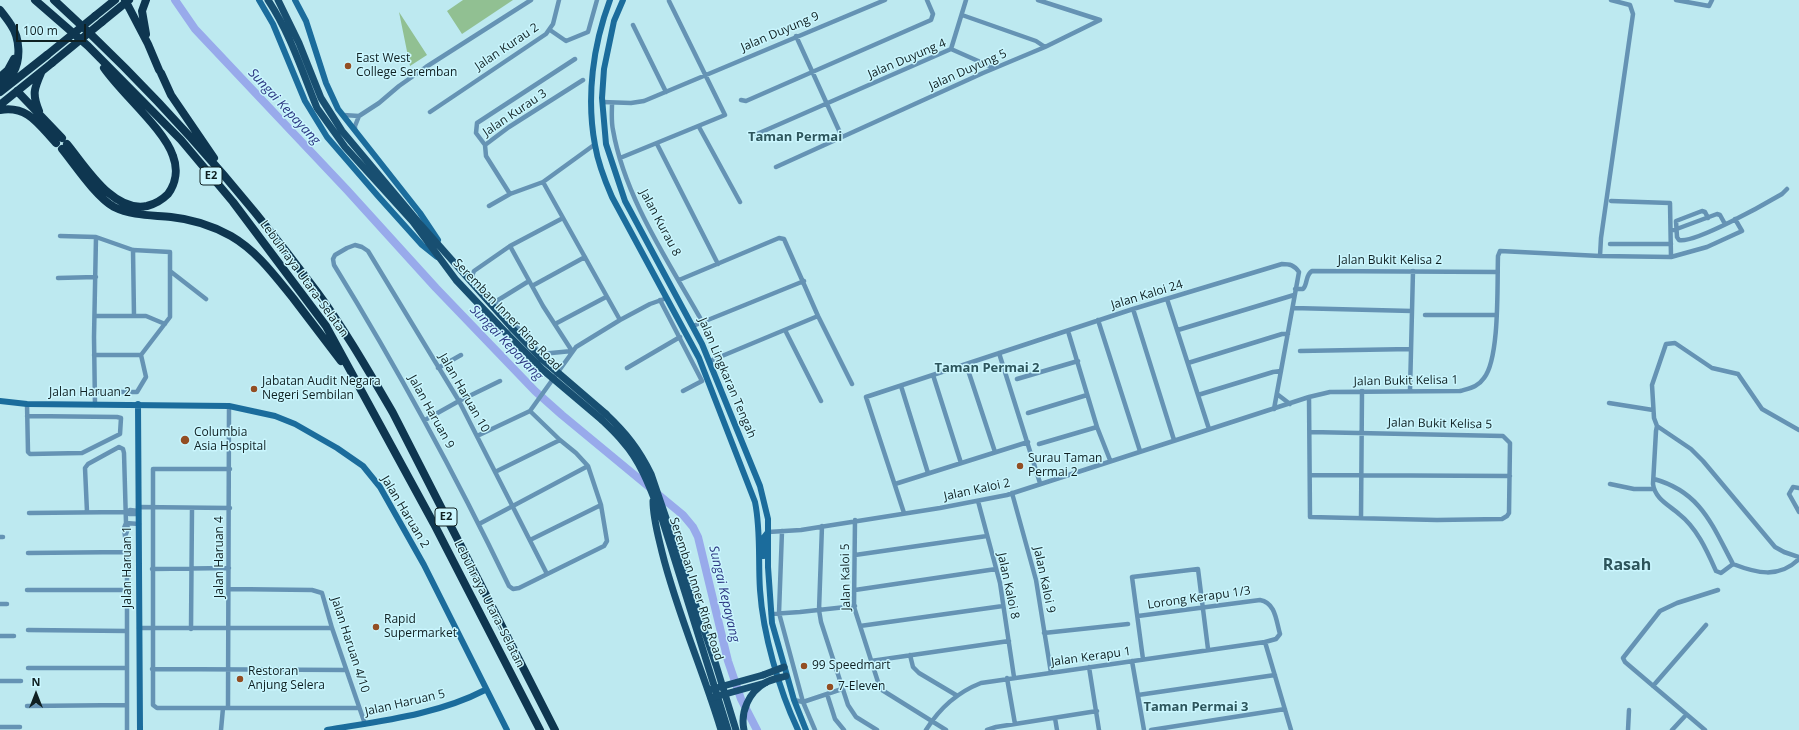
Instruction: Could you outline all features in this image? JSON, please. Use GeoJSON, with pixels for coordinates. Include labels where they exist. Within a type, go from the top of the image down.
{"type":"FeatureCollection","features":[{"type":"Feature","properties":{"kind":"highway","name":"Lebuhraya Utara–Selatan"},"geometry":{"type":"LineString","coordinates":[[35,0],[88,46],[181,140],[233,202],[326,326],[356,378],[434,524],[540,730]]}},
{"type":"Feature","properties":{"kind":"highway","name":"Lebuhraya Utara–Selatan"},"geometry":{"type":"LineString","coordinates":[[54,0],[121,63],[227,179],[318,293],[393,413],[555,730]]}},
{"type":"Feature","properties":{"kind":"highway"},"geometry":{"type":"LineString","coordinates":[[0,105],[52,63],[99,19],[116,0]]}},
{"type":"Feature","properties":{"kind":"highway"},"geometry":{"type":"LineString","coordinates":[[146,0],[142,11],[148,44]]}},
{"type":"Feature","properties":{"kind":"highway"},"geometry":{"type":"LineString","coordinates":[[0,92],[47,55],[127,1],[172,94],[227,179]]}},
{"type":"Feature","properties":{"kind":"highway"},"geometry":{"type":"LineString","coordinates":[[0,10],[12,26],[17,38],[18,51],[18,62],[12,74],[0,86]]}},
{"type":"Feature","properties":{"kind":"highway"},"geometry":{"type":"LineString","coordinates":[[0,110],[11,108],[24,111],[62,143],[115,198],[127,204],[142,207],[156,203],[168,193],[174,181],[175,162],[171,151],[163,138],[110,76],[88,46]]}},
{"type":"Feature","properties":{"kind":"highway"},"geometry":{"type":"LineString","coordinates":[[0,77],[8,70],[18,51]]}},
{"type":"Feature","properties":{"kind":"highway"},"geometry":{"type":"LineString","coordinates":[[40,115],[34,96],[37,82],[43,70]]}},
{"type":"Feature","properties":{"kind":"highway"},"geometry":{"type":"LineString","coordinates":[[17,91],[40,115],[99,195],[114,207],[137,214],[180,218],[192,221],[209,226],[242,243],[268,268],[356,378]]}},
{"type":"Feature","properties":{"kind":"main road"},"geometry":{"type":"LineString","coordinates":[[268,0],[278,15],[321,98],[342,131],[447,254]]}},
{"type":"Feature","properties":{"kind":"main road"},"geometry":{"type":"LineString","coordinates":[[278,0],[299,44],[316,108],[345,147],[413,222],[440,260]]}},
{"type":"Feature","properties":{"kind":"main road","name":"Seremban Inner Ring Road"},"geometry":{"type":"LineString","coordinates":[[447,254],[512,328],[542,359],[626,433],[641,453],[651,474],[728,730]]}},
{"type":"Feature","properties":{"kind":"main road","name":"Seremban Inner Ring Road"},"geometry":{"type":"LineString","coordinates":[[440,260],[469,295],[543,370],[602,420],[624,443],[639,466],[665,519],[736,730]]}},
{"type":"Feature","properties":{"kind":"main road"},"geometry":{"type":"LineString","coordinates":[[653,495],[653,514],[670,582],[709,690],[720,730]]}},
{"type":"Feature","properties":{"kind":"main road"},"geometry":{"type":"LineString","coordinates":[[709,690],[763,675],[784,667]]}},
{"type":"Feature","properties":{"kind":"main road"},"geometry":{"type":"LineString","coordinates":[[711,698],[786,676]]}},
{"type":"Feature","properties":{"kind":"main road"},"geometry":{"type":"LineString","coordinates":[[744,730],[743,719],[745,708],[752,695],[765,682]]}},
{"type":"Feature","properties":{"kind":"street","name":"Seremban Inner Ring Road"},"geometry":{"type":"LineString","coordinates":[[259,0],[272,24],[304,100],[327,137],[422,245],[440,260]]}},
{"type":"Feature","properties":{"kind":"street","name":"Seremban Inner Ring Road"},"geometry":{"type":"LineString","coordinates":[[295,0],[314,42],[326,82],[342,115],[420,214],[447,254]]}},
{"type":"Feature","properties":{"kind":"street"},"geometry":{"type":"LineString","coordinates":[[355,132],[355,126],[359,116],[379,103],[398,86],[531,0]]}},
{"type":"Feature","properties":{"kind":"street","name":"Jalan Kurau 2"},"geometry":{"type":"LineString","coordinates":[[430,112],[546,34],[550,30],[559,0]]}},
{"type":"Feature","properties":{"kind":"street"},"geometry":{"type":"LineString","coordinates":[[550,30],[566,41],[588,32],[597,0]]}},
{"type":"Feature","properties":{"kind":"street","name":"Jalan Lingkaran Tengah"},"geometry":{"type":"LineString","coordinates":[[610,0],[599,37],[593,69],[592,117],[594,144],[603,176],[612,197],[699,358],[755,502],[758,523],[762,612],[778,678],[798,730]]}},
{"type":"Feature","properties":{"kind":"street","name":"Jalan Lingkaran Tengah"},"geometry":{"type":"LineString","coordinates":[[623,0],[614,21],[606,55],[602,102],[606,144],[625,201],[694,326],[710,361],[760,486],[765,503],[768,532],[768,567],[771,614],[786,676],[806,730]]}},
{"type":"Feature","properties":{"kind":"street","name":"Jalan Duyung 9"},"geometry":{"type":"LineString","coordinates":[[602,102],[612,103],[644,101],[885,0]]}},
{"type":"Feature","properties":{"kind":"street"},"geometry":{"type":"LineString","coordinates":[[740,100],[746,101],[813,73],[931,20],[933,14],[927,0]]}},
{"type":"Feature","properties":{"kind":"street"},"geometry":{"type":"LineString","coordinates":[[951,49],[966,0]]}},
{"type":"Feature","properties":{"kind":"street","name":"Jalan Duyung 5"},"geometry":{"type":"LineString","coordinates":[[776,167],[994,68],[1045,47],[1100,20],[1038,0]]}},
{"type":"Feature","properties":{"kind":"street"},"geometry":{"type":"LineString","coordinates":[[1610,0],[1630,5],[1632,7],[1633,14],[1601,238],[1600,256],[1671,256],[1707,247],[1742,231],[1734,219]]}},
{"type":"Feature","properties":{"kind":"street"},"geometry":{"type":"LineString","coordinates":[[1676,0],[1709,6],[1712,0]]}},
{"type":"Feature","properties":{"kind":"street"},"geometry":{"type":"LineString","coordinates":[[620,158],[699,127],[725,115],[669,1]]}},
{"type":"Feature","properties":{"kind":"street"},"geometry":{"type":"LineString","coordinates":[[962,15],[1036,41],[1045,47]]}},
{"type":"Feature","properties":{"kind":"street"},"geometry":{"type":"LineString","coordinates":[[633,25],[666,92]]}},
{"type":"Feature","properties":{"kind":"street"},"geometry":{"type":"LineString","coordinates":[[796,36],[842,137]]}},
{"type":"Feature","properties":{"kind":"street","name":"Jalan Duyung 4"},"geometry":{"type":"LineString","coordinates":[[757,134],[951,49],[994,68]]}},
{"type":"Feature","properties":{"kind":"street"},"geometry":{"type":"LineString","coordinates":[[485,145],[476,133],[477,124],[574,59]]}},
{"type":"Feature","properties":{"kind":"street","name":"Jalan Kurau 3"},"geometry":{"type":"LineString","coordinates":[[510,194],[486,156],[485,145],[509,127],[583,80]]}},
{"type":"Feature","properties":{"kind":"street","name":"Jalan Kurau 8"},"geometry":{"type":"LineString","coordinates":[[612,103],[613,129],[620,158],[638,207],[703,323]]}},
{"type":"Feature","properties":{"kind":"street"},"geometry":{"type":"LineString","coordinates":[[342,115],[359,116]]}},
{"type":"Feature","properties":{"kind":"street"},"geometry":{"type":"LineString","coordinates":[[699,127],[740,202]]}},
{"type":"Feature","properties":{"kind":"street"},"geometry":{"type":"LineString","coordinates":[[488,206],[510,194],[543,182],[594,144]]}},
{"type":"Feature","properties":{"kind":"street"},"geometry":{"type":"LineString","coordinates":[[657,144],[718,264]]}},
{"type":"Feature","properties":{"kind":"street"},"geometry":{"type":"LineString","coordinates":[[543,182],[620,320]]}},
{"type":"Feature","properties":{"kind":"street"},"geometry":{"type":"LineString","coordinates":[[1708,218],[1705,212],[1702,211],[1677,220],[1676,230],[1678,238],[1683,241],[1725,224],[1782,194],[1786,189]]}},
{"type":"Feature","properties":{"kind":"street"},"geometry":{"type":"LineString","coordinates":[[1611,202],[1670,203],[1671,256]]}},
{"type":"Feature","properties":{"kind":"street"},"geometry":{"type":"LineString","coordinates":[[1670,230],[1676,230],[1719,214],[1725,224]]}},
{"type":"Feature","properties":{"kind":"street"},"geometry":{"type":"LineString","coordinates":[[563,218],[510,246],[474,271],[472,276],[541,354],[572,351]]}},
{"type":"Feature","properties":{"kind":"street"},"geometry":{"type":"LineString","coordinates":[[60,236],[96,237],[133,250],[170,252],[170,317],[141,355]]}},
{"type":"Feature","properties":{"kind":"street"},"geometry":{"type":"LineString","coordinates":[[95,404],[94,355],[96,237]]}},
{"type":"Feature","properties":{"kind":"street"},"geometry":{"type":"LineString","coordinates":[[679,280],[778,238],[784,239],[804,281],[818,316],[852,384]]}},
{"type":"Feature","properties":{"kind":"street"},"geometry":{"type":"LineString","coordinates":[[1610,244],[1671,244]]}},
{"type":"Feature","properties":{"kind":"street","name":"Jalan Haruan 10"},"geometry":{"type":"LineString","coordinates":[[342,250],[355,245],[368,251],[459,401],[547,574]]}},
{"type":"Feature","properties":{"kind":"street"},"geometry":{"type":"LineString","coordinates":[[510,246],[528,281],[572,351]]}},
{"type":"Feature","properties":{"kind":"street"},"geometry":{"type":"LineString","coordinates":[[133,250],[134,316]]}},
{"type":"Feature","properties":{"kind":"street","name":"Jalan Haruan 9"},"geometry":{"type":"LineString","coordinates":[[342,250],[335,255],[334,265],[425,420],[479,524],[509,586],[513,589],[519,588],[547,574]]}},
{"type":"Feature","properties":{"kind":"street","name":"Jalan Bukit Kelisa 1"},"geometry":{"type":"LineString","coordinates":[[1274,409],[1309,397],[1330,392],[1410,390],[1460,391],[1476,386],[1485,378],[1492,362],[1496,315],[1498,253],[1504,251],[1600,256]]}},
{"type":"Feature","properties":{"kind":"street"},"geometry":{"type":"LineString","coordinates":[[532,286],[585,257]]}},
{"type":"Feature","properties":{"kind":"street","name":"Jalan Kaloi 24"},"geometry":{"type":"LineString","coordinates":[[895,484],[866,397],[1133,309],[1282,264],[1291,264],[1295,266],[1299,272],[1274,409]]}},
{"type":"Feature","properties":{"kind":"street"},"geometry":{"type":"LineString","coordinates":[[170,271],[206,299]]}},
{"type":"Feature","properties":{"kind":"street","name":"Jalan Bukit Kelisa 2"},"geometry":{"type":"LineString","coordinates":[[1295,289],[1303,289],[1305,287],[1308,274],[1312,271],[1497,272]]}},
{"type":"Feature","properties":{"kind":"street"},"geometry":{"type":"LineString","coordinates":[[1410,390],[1413,271]]}},
{"type":"Feature","properties":{"kind":"street"},"geometry":{"type":"LineString","coordinates":[[58,278],[96,277]]}},
{"type":"Feature","properties":{"kind":"street"},"geometry":{"type":"LineString","coordinates":[[495,302],[528,281]]}},
{"type":"Feature","properties":{"kind":"street"},"geometry":{"type":"LineString","coordinates":[[694,326],[804,281]]}},
{"type":"Feature","properties":{"kind":"street"},"geometry":{"type":"LineString","coordinates":[[1178,330],[1294,295]]}},
{"type":"Feature","properties":{"kind":"street"},"geometry":{"type":"LineString","coordinates":[[555,324],[606,297]]}},
{"type":"Feature","properties":{"kind":"street"},"geometry":{"type":"LineString","coordinates":[[477,436],[530,411],[572,351],[588,339],[620,320],[667,298]]}},
{"type":"Feature","properties":{"kind":"street"},"geometry":{"type":"LineString","coordinates":[[1167,299],[1209,429]]}},
{"type":"Feature","properties":{"kind":"street"},"geometry":{"type":"LineString","coordinates":[[660,300],[702,381],[683,391]]}},
{"type":"Feature","properties":{"kind":"street"},"geometry":{"type":"LineString","coordinates":[[1293,308],[1412,311]]}},
{"type":"Feature","properties":{"kind":"street"},"geometry":{"type":"LineString","coordinates":[[1133,309],[1174,440]]}},
{"type":"Feature","properties":{"kind":"street"},"geometry":{"type":"LineString","coordinates":[[1425,315],[1496,315]]}},
{"type":"Feature","properties":{"kind":"street"},"geometry":{"type":"LineString","coordinates":[[95,316],[146,316],[165,324]]}},
{"type":"Feature","properties":{"kind":"street"},"geometry":{"type":"LineString","coordinates":[[710,361],[818,316]]}},
{"type":"Feature","properties":{"kind":"street"},"geometry":{"type":"LineString","coordinates":[[1098,320],[1140,451]]}},
{"type":"Feature","properties":{"kind":"street"},"geometry":{"type":"LineString","coordinates":[[785,330],[822,402]]}},
{"type":"Feature","properties":{"kind":"street"},"geometry":{"type":"LineString","coordinates":[[1068,331],[1110,460]]}},
{"type":"Feature","properties":{"kind":"street"},"geometry":{"type":"LineString","coordinates":[[1188,363],[1282,334],[1288,334]]}},
{"type":"Feature","properties":{"kind":"street"},"geometry":{"type":"LineString","coordinates":[[627,368],[680,337]]}},
{"type":"Feature","properties":{"kind":"street"},"geometry":{"type":"LineString","coordinates":[[1733,564],[1721,573],[1716,571],[1704,546],[1693,529],[1681,515],[1662,500],[1654,489],[1656,431],[1658,426],[1653,410],[1653,379],[1666,344],[1671,342],[1712,368],[1738,374],[1762,408],[1799,430]]}},
{"type":"Feature","properties":{"kind":"street"},"geometry":{"type":"LineString","coordinates":[[1300,351],[1411,349]]}},
{"type":"Feature","properties":{"kind":"street"},"geometry":{"type":"LineString","coordinates":[[999,353],[1040,483]]}},
{"type":"Feature","properties":{"kind":"street"},"geometry":{"type":"LineString","coordinates":[[94,355],[141,355]]}},
{"type":"Feature","properties":{"kind":"street"},"geometry":{"type":"LineString","coordinates":[[95,391],[137,392],[146,377],[141,355]]}},
{"type":"Feature","properties":{"kind":"street"},"geometry":{"type":"LineString","coordinates":[[438,368],[461,355]]}},
{"type":"Feature","properties":{"kind":"street"},"geometry":{"type":"LineString","coordinates":[[1018,379],[1078,361]]}},
{"type":"Feature","properties":{"kind":"street"},"geometry":{"type":"LineString","coordinates":[[966,364],[995,452]]}},
{"type":"Feature","properties":{"kind":"street"},"geometry":{"type":"LineString","coordinates":[[1198,395],[1273,372],[1281,372]]}},
{"type":"Feature","properties":{"kind":"street"},"geometry":{"type":"LineString","coordinates":[[933,375],[961,463]]}},
{"type":"Feature","properties":{"kind":"street"},"geometry":{"type":"LineString","coordinates":[[425,420],[500,381]]}},
{"type":"Feature","properties":{"kind":"street"},"geometry":{"type":"LineString","coordinates":[[901,386],[928,473]]}},
{"type":"Feature","properties":{"kind":"street"},"geometry":{"type":"LineString","coordinates":[[1361,518],[1362,391]]}},
{"type":"Feature","properties":{"kind":"street"},"geometry":{"type":"LineString","coordinates":[[1277,394],[1290,404]]}},
{"type":"Feature","properties":{"kind":"street"},"geometry":{"type":"LineString","coordinates":[[1028,413],[1088,395]]}},
{"type":"Feature","properties":{"kind":"street","name":"Jalan Haruan 2"},"geometry":{"type":"LineString","coordinates":[[0,397],[3,401],[26,404],[229,406],[261,412],[295,424],[337,448],[363,466],[380,487],[406,532],[485,690],[507,730]]}},
{"type":"Feature","properties":{"kind":"street"},"geometry":{"type":"LineString","coordinates":[[1309,397],[1310,475],[1510,476]]}},
{"type":"Feature","properties":{"kind":"street"},"geometry":{"type":"LineString","coordinates":[[1609,403],[1653,410]]}},
{"type":"Feature","properties":{"kind":"street"},"geometry":{"type":"LineString","coordinates":[[26,404],[28,452],[30,454],[82,453],[120,434],[121,418],[117,417],[27,416]]}},
{"type":"Feature","properties":{"kind":"street","name":"Jalan Haruan 1"},"geometry":{"type":"LineString","coordinates":[[138,404],[140,730]]}},
{"type":"Feature","properties":{"kind":"street","name":"Jalan Haruan 4"},"geometry":{"type":"LineString","coordinates":[[221,730],[226,708],[229,670],[229,406]]}},
{"type":"Feature","properties":{"kind":"street","name":"Jalan Kaloi 2"},"geometry":{"type":"LineString","coordinates":[[768,532],[822,526],[904,513],[978,501],[1012,493],[1110,460],[1274,409]]}},
{"type":"Feature","properties":{"kind":"street"},"geometry":{"type":"LineString","coordinates":[[530,411],[588,466],[601,505],[607,541],[604,546],[547,574]]}},
{"type":"Feature","properties":{"kind":"street"},"geometry":{"type":"LineString","coordinates":[[1658,426],[1691,449],[1703,461],[1775,546],[1784,552],[1799,558]]}},
{"type":"Feature","properties":{"kind":"street"},"geometry":{"type":"LineString","coordinates":[[1039,444],[1098,427]]}},
{"type":"Feature","properties":{"kind":"street","name":"Jalan Bukit Kelisa 5"},"geometry":{"type":"LineString","coordinates":[[1310,432],[1503,436],[1510,443],[1509,513],[1502,519],[1310,517],[1310,475]]}},
{"type":"Feature","properties":{"kind":"street"},"geometry":{"type":"LineString","coordinates":[[496,472],[560,440]]}},
{"type":"Feature","properties":{"kind":"street"},"geometry":{"type":"LineString","coordinates":[[904,513],[895,484],[1028,442]]}},
{"type":"Feature","properties":{"kind":"street"},"geometry":{"type":"LineString","coordinates":[[87,512],[85,468],[88,464],[119,447],[123,449],[126,524],[128,528],[126,534],[127,730]]}},
{"type":"Feature","properties":{"kind":"street"},"geometry":{"type":"LineString","coordinates":[[479,524],[588,466]]}},
{"type":"Feature","properties":{"kind":"street"},"geometry":{"type":"LineString","coordinates":[[230,469],[153,469],[153,705],[157,708],[359,708]]}},
{"type":"Feature","properties":{"kind":"street"},"geometry":{"type":"LineString","coordinates":[[1654,479],[1679,490],[1702,508],[1733,564],[1754,572],[1764,573],[1783,568],[1799,558]]}},
{"type":"Feature","properties":{"kind":"street"},"geometry":{"type":"LineString","coordinates":[[1610,484],[1634,490],[1654,489]]}},
{"type":"Feature","properties":{"kind":"street"},"geometry":{"type":"LineString","coordinates":[[1799,488],[1793,487],[1789,494],[1799,512]]}},
{"type":"Feature","properties":{"kind":"street","name":"Jalan Kaloi 9"},"geometry":{"type":"LineString","coordinates":[[1012,493],[1036,580],[1051,672]]}},
{"type":"Feature","properties":{"kind":"street","name":"Jalan Kaloi 8"},"geometry":{"type":"LineString","coordinates":[[978,501],[996,569],[1014,677]]}},
{"type":"Feature","properties":{"kind":"street"},"geometry":{"type":"LineString","coordinates":[[755,502],[760,511],[764,526],[768,532],[764,537],[762,565],[759,571]]}},
{"type":"Feature","properties":{"kind":"street"},"geometry":{"type":"LineString","coordinates":[[530,540],[601,505]]}},
{"type":"Feature","properties":{"kind":"street"},"geometry":{"type":"LineString","coordinates":[[29,513],[126,512],[130,514],[152,508],[230,508]]}},
{"type":"Feature","properties":{"kind":"street"},"geometry":{"type":"LineString","coordinates":[[191,629],[192,508]]}},
{"type":"Feature","properties":{"kind":"street","name":"Jalan Kaloi 5"},"geometry":{"type":"LineString","coordinates":[[855,520],[855,606],[870,660],[878,682],[882,690],[946,730]]}},
{"type":"Feature","properties":{"kind":"street"},"geometry":{"type":"LineString","coordinates":[[126,524],[139,524]]}},
{"type":"Feature","properties":{"kind":"street"},"geometry":{"type":"LineString","coordinates":[[822,526],[819,610],[842,689],[848,704],[856,717],[876,730]]}},
{"type":"Feature","properties":{"kind":"street"},"geometry":{"type":"LineString","coordinates":[[782,531],[778,613],[803,702],[815,730]]}},
{"type":"Feature","properties":{"kind":"street"},"geometry":{"type":"LineString","coordinates":[[855,555],[987,536]]}},
{"type":"Feature","properties":{"kind":"street"},"geometry":{"type":"LineString","coordinates":[[28,553],[127,552]]}},
{"type":"Feature","properties":{"kind":"street"},"geometry":{"type":"LineString","coordinates":[[152,568],[229,568]]}},
{"type":"Feature","properties":{"kind":"street"},"geometry":{"type":"LineString","coordinates":[[855,590],[996,569]]}},
{"type":"Feature","properties":{"kind":"street"},"geometry":{"type":"LineString","coordinates":[[1143,659],[1132,577],[1198,569],[1208,649]]}},
{"type":"Feature","properties":{"kind":"street","name":"Jalan Haruan 4/10"},"geometry":{"type":"LineString","coordinates":[[229,589],[320,591],[323,596],[332,628],[365,724]]}},
{"type":"Feature","properties":{"kind":"street"},"geometry":{"type":"LineString","coordinates":[[27,590],[127,590]]}},
{"type":"Feature","properties":{"kind":"street"},"geometry":{"type":"LineString","coordinates":[[1705,730],[1625,662],[1624,655],[1660,611],[1683,600],[1718,590]]}},
{"type":"Feature","properties":{"kind":"street","name":"Lorong Kerapu 1/3"},"geometry":{"type":"LineString","coordinates":[[1138,616],[1260,600],[1266,601],[1272,606],[1280,634],[1276,640]]}},
{"type":"Feature","properties":{"kind":"street"},"geometry":{"type":"LineString","coordinates":[[0,604],[7,604]]}},
{"type":"Feature","properties":{"kind":"street"},"geometry":{"type":"LineString","coordinates":[[771,614],[855,606]]}},
{"type":"Feature","properties":{"kind":"street"},"geometry":{"type":"LineString","coordinates":[[860,626],[1003,606]]}},
{"type":"Feature","properties":{"kind":"street"},"geometry":{"type":"LineString","coordinates":[[1044,633],[1128,624]]}},
{"type":"Feature","properties":{"kind":"street"},"geometry":{"type":"LineString","coordinates":[[1654,686],[1706,625]]}},
{"type":"Feature","properties":{"kind":"street"},"geometry":{"type":"LineString","coordinates":[[139,628],[332,628]]}},
{"type":"Feature","properties":{"kind":"street"},"geometry":{"type":"LineString","coordinates":[[28,630],[127,631]]}},
{"type":"Feature","properties":{"kind":"street"},"geometry":{"type":"LineString","coordinates":[[0,636],[14,636]]}},
{"type":"Feature","properties":{"kind":"street","name":"Jalan Kerapu 1"},"geometry":{"type":"LineString","coordinates":[[926,730],[931,722],[956,695],[981,683],[1276,640]]}},
{"type":"Feature","properties":{"kind":"street"},"geometry":{"type":"LineString","coordinates":[[870,660],[1009,641]]}},
{"type":"Feature","properties":{"kind":"street"},"geometry":{"type":"LineString","coordinates":[[1266,642],[1291,730]]}},
{"type":"Feature","properties":{"kind":"street"},"geometry":{"type":"LineString","coordinates":[[910,655],[913,667],[956,695]]}},
{"type":"Feature","properties":{"kind":"street"},"geometry":{"type":"LineString","coordinates":[[1132,661],[1144,730]]}},
{"type":"Feature","properties":{"kind":"street"},"geometry":{"type":"LineString","coordinates":[[1089,667],[1099,730]]}},
{"type":"Feature","properties":{"kind":"street"},"geometry":{"type":"LineString","coordinates":[[28,668],[127,668]]}},
{"type":"Feature","properties":{"kind":"street"},"geometry":{"type":"LineString","coordinates":[[152,669],[346,670]]}},
{"type":"Feature","properties":{"kind":"street"},"geometry":{"type":"LineString","coordinates":[[1138,694],[1275,675]]}},
{"type":"Feature","properties":{"kind":"street"},"geometry":{"type":"LineString","coordinates":[[1007,678],[1015,724]]}},
{"type":"Feature","properties":{"kind":"street"},"geometry":{"type":"LineString","coordinates":[[0,681],[21,681]]}},
{"type":"Feature","properties":{"kind":"street"},"geometry":{"type":"LineString","coordinates":[[794,700],[803,702],[842,689]]}},
{"type":"Feature","properties":{"kind":"street","name":"Jalan Haruan 5"},"geometry":{"type":"LineString","coordinates":[[327,730],[434,710],[468,699],[485,690]]}},
{"type":"Feature","properties":{"kind":"street"},"geometry":{"type":"LineString","coordinates":[[827,694],[835,719],[844,730]]}},
{"type":"Feature","properties":{"kind":"street"},"geometry":{"type":"LineString","coordinates":[[27,706],[127,705]]}},
{"type":"Feature","properties":{"kind":"street"},"geometry":{"type":"LineString","coordinates":[[1152,730],[1285,709]]}},
{"type":"Feature","properties":{"kind":"street"},"geometry":{"type":"LineString","coordinates":[[1628,730],[1629,710]]}},
{"type":"Feature","properties":{"kind":"street"},"geometry":{"type":"LineString","coordinates":[[987,730],[996,727],[1097,711]]}},
{"type":"Feature","properties":{"kind":"street"},"geometry":{"type":"LineString","coordinates":[[1672,730],[1686,715]]}},
{"type":"Feature","properties":{"kind":"street"},"geometry":{"type":"LineString","coordinates":[[1055,718],[1057,730]]}},
{"type":"Feature","properties":{"kind":"street"},"geometry":{"type":"LineString","coordinates":[[0,727],[20,727]]}},
{"type":"Feature","properties":{"kind":"green space"},"geometry":{"type":"Polygon","coordinates":[[[463,0],[513,0],[462,34],[447,11],[463,0]]]}},
{"type":"Feature","properties":{"kind":"green space"},"geometry":{"type":"Polygon","coordinates":[[[399,12],[427,55],[410,66],[399,12]]]}},
{"type":"Feature","properties":{"kind":"waterway","name":"Sungai Kepayang"},"geometry":{"type":"LineString","coordinates":[[175,0],[195,29],[347,190],[436,288],[535,391],[683,515],[693,527],[698,537],[728,661],[741,699],[757,730]]}},
{"type":"Feature","properties":{"kind":"place","name":"East West College Seremban"},"geometry":{"type":"Point","coordinates":[348,66]}},
{"type":"Feature","properties":{"kind":"place","name":"Jabatan Audit Negara Negeri Sembilan"},"geometry":{"type":"Point","coordinates":[254,389]}},
{"type":"Feature","properties":{"kind":"place","name":"Columbia Asia Hospital"},"geometry":{"type":"Point","coordinates":[185,440]}},
{"type":"Feature","properties":{"kind":"place","name":"Surau Taman Permai 2"},"geometry":{"type":"Point","coordinates":[1020,466]}},
{"type":"Feature","properties":{"kind":"place","name":"Rapid Supermarket"},"geometry":{"type":"Point","coordinates":[376,627]}},
{"type":"Feature","properties":{"kind":"place","name":"99 Speedmart"},"geometry":{"type":"Point","coordinates":[804,666]}},
{"type":"Feature","properties":{"kind":"place","name":"Restoran Anjung Selera"},"geometry":{"type":"Point","coordinates":[240,679]}},
{"type":"Feature","properties":{"kind":"place","name":"7-Eleven"},"geometry":{"type":"Point","coordinates":[830,687]}},
{"type":"Feature","properties":{"kind":"district","name":"Taman Permai"},"geometry":{"type":"Point","coordinates":[795,137]}},
{"type":"Feature","properties":{"kind":"district","name":"Taman Permai 2"},"geometry":{"type":"Point","coordinates":[987,368]}},
{"type":"Feature","properties":{"kind":"district","name":"Rasah"},"geometry":{"type":"Point","coordinates":[1627,565]}},
{"type":"Feature","properties":{"kind":"district","name":"Taman Permai 3"},"geometry":{"type":"Point","coordinates":[1196,707]}}]}
